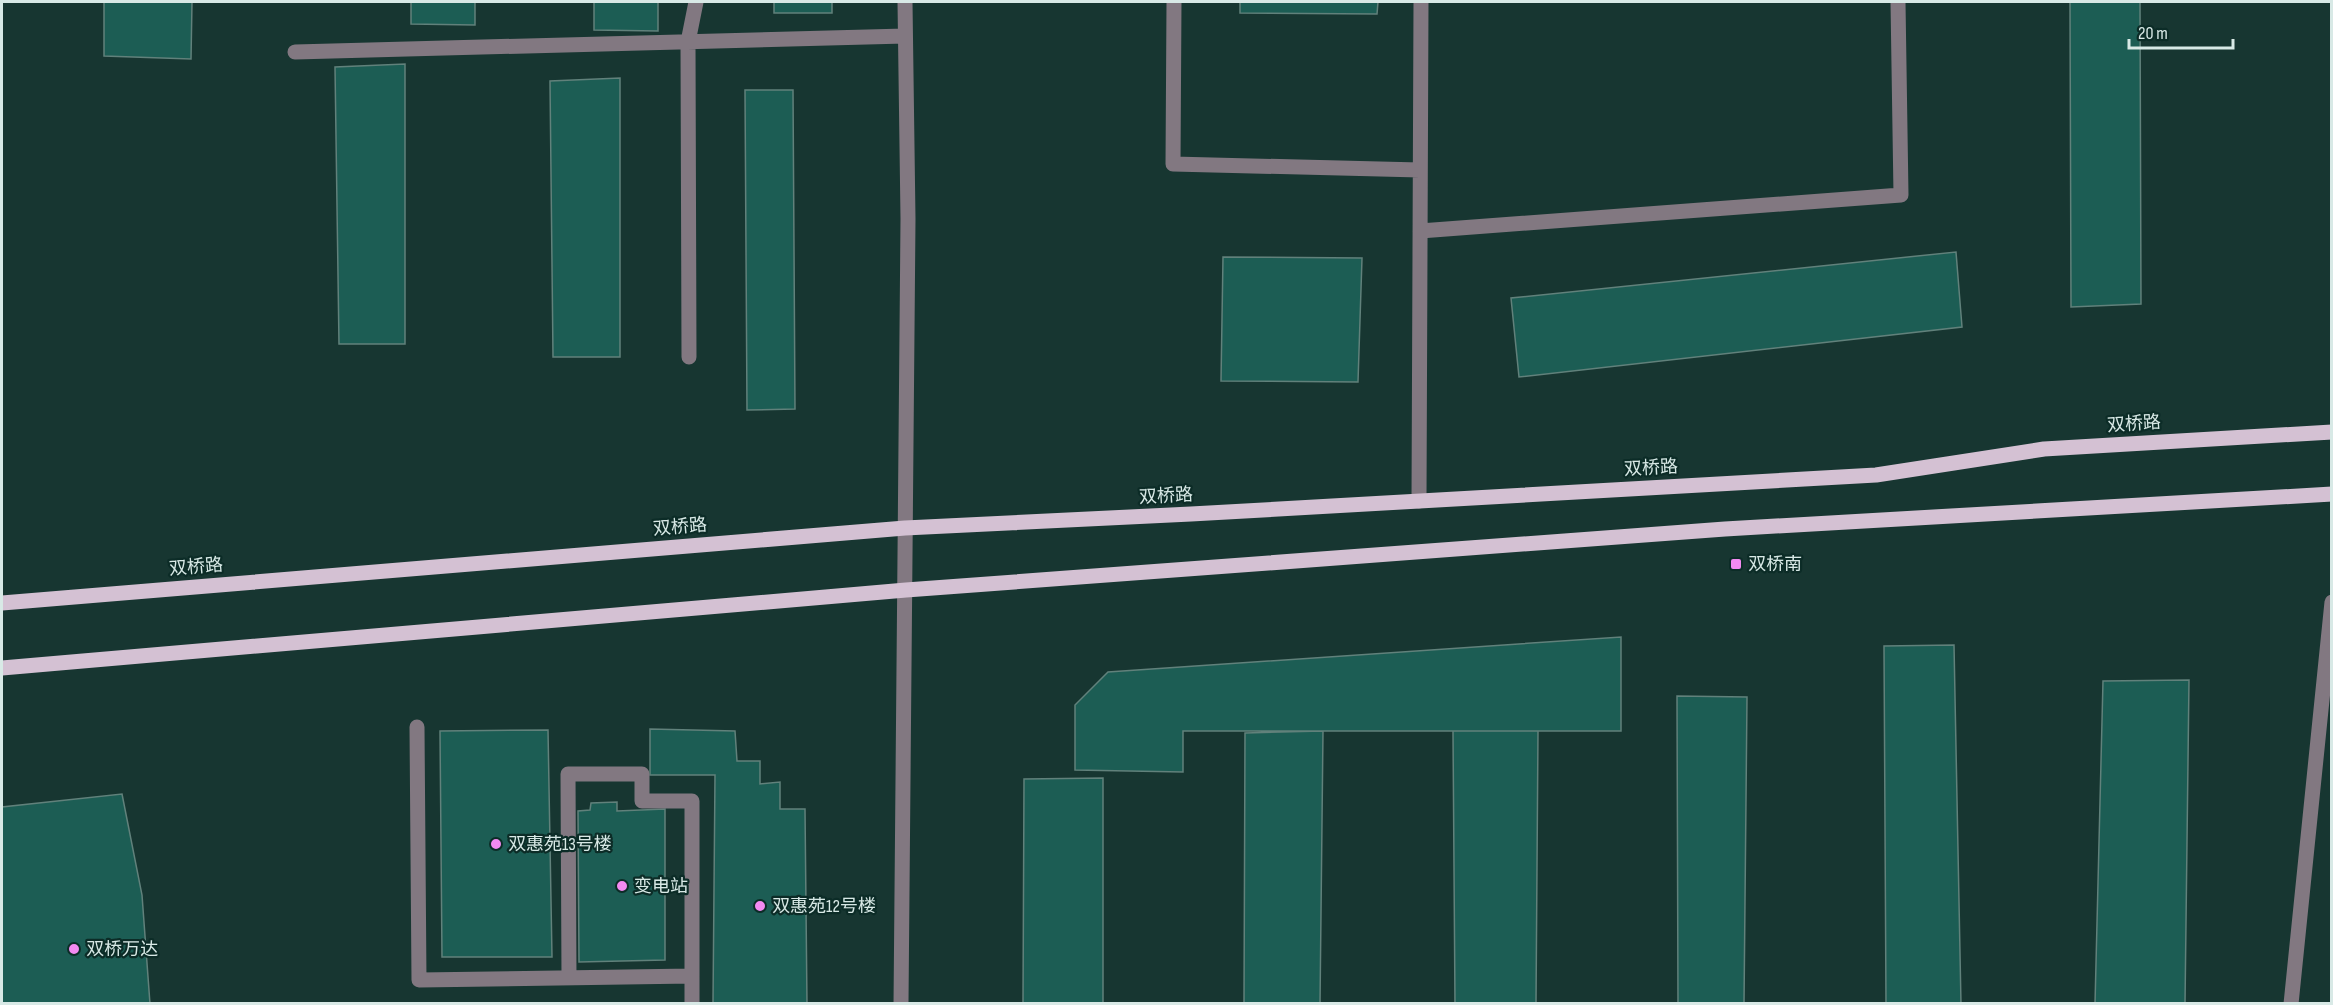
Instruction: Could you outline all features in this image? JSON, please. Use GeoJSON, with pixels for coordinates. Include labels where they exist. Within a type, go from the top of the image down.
{"type":"FeatureCollection","features":[{"type":"Feature","properties":{"kind":"main road","name":"双桥路"},"geometry":{"type":"LineString","coordinates":[[2,603],[905,528],[1876,475],[2044,450],[2331,432]]}},
{"type":"Feature","properties":{"kind":"main road"},"geometry":{"type":"LineString","coordinates":[[2,668],[906,590],[1725,529],[2331,494]]}},
{"type":"Feature","properties":{"kind":"street"},"geometry":{"type":"LineString","coordinates":[[689,357],[688,42],[696,2]]}},
{"type":"Feature","properties":{"kind":"street"},"geometry":{"type":"LineString","coordinates":[[901,1004],[908,231],[905,2]]}},
{"type":"Feature","properties":{"kind":"street"},"geometry":{"type":"LineString","coordinates":[[1174,2],[1173,164],[1420,170]]}},
{"type":"Feature","properties":{"kind":"street"},"geometry":{"type":"LineString","coordinates":[[1419,501],[1421,2]]}},
{"type":"Feature","properties":{"kind":"street"},"geometry":{"type":"LineString","coordinates":[[1420,231],[1900,195],[1898,2]]}},
{"type":"Feature","properties":{"kind":"street"},"geometry":{"type":"LineString","coordinates":[[295,52],[905,36]]}},
{"type":"Feature","properties":{"kind":"street"},"geometry":{"type":"LineString","coordinates":[[2291,1004],[2331,603]]}},
{"type":"Feature","properties":{"kind":"street"},"geometry":{"type":"LineString","coordinates":[[417,727],[419,980],[692,976]]}},
{"type":"Feature","properties":{"kind":"street"},"geometry":{"type":"LineString","coordinates":[[568,978],[568,774],[642,774],[642,801],[692,801],[692,1004]]}},
{"type":"Feature","properties":{"kind":"building"},"geometry":{"type":"Polygon","coordinates":[[[104,2],[192,2],[191,59],[104,56],[104,2]]]}},
{"type":"Feature","properties":{"kind":"building"},"geometry":{"type":"Polygon","coordinates":[[[411,2],[475,2],[475,25],[411,24],[411,2]]]}},
{"type":"Feature","properties":{"kind":"building"},"geometry":{"type":"Polygon","coordinates":[[[594,2],[658,2],[658,31],[594,30],[594,2]]]}},
{"type":"Feature","properties":{"kind":"building"},"geometry":{"type":"Polygon","coordinates":[[[774,2],[832,2],[832,13],[774,13],[774,2]]]}},
{"type":"Feature","properties":{"kind":"building"},"geometry":{"type":"Polygon","coordinates":[[[1240,2],[1378,2],[1377,14],[1240,13],[1240,2]]]}},
{"type":"Feature","properties":{"kind":"building"},"geometry":{"type":"Polygon","coordinates":[[[2070,2],[2140,2],[2141,304],[2071,307],[2070,2]]]}},
{"type":"Feature","properties":{"kind":"building"},"geometry":{"type":"Polygon","coordinates":[[[405,64],[405,344],[339,344],[335,67],[405,64]]]}},
{"type":"Feature","properties":{"kind":"building"},"geometry":{"type":"Polygon","coordinates":[[[620,78],[620,357],[553,357],[550,81],[620,78]]]}},
{"type":"Feature","properties":{"kind":"building"},"geometry":{"type":"Polygon","coordinates":[[[745,90],[793,90],[795,409],[747,410],[745,90]]]}},
{"type":"Feature","properties":{"kind":"building"},"geometry":{"type":"Polygon","coordinates":[[[1956,252],[1962,327],[1519,377],[1511,298],[1956,252]]]}},
{"type":"Feature","properties":{"kind":"building"},"geometry":{"type":"Polygon","coordinates":[[[1223,257],[1362,258],[1358,382],[1221,381],[1223,257]]]}},
{"type":"Feature","properties":{"kind":"building"},"geometry":{"type":"Polygon","coordinates":[[[1621,637],[1621,731],[1183,731],[1183,772],[1075,770],[1075,705],[1108,672],[1621,637]]]}},
{"type":"Feature","properties":{"kind":"building"},"geometry":{"type":"Polygon","coordinates":[[[1954,645],[1961,1004],[1886,1004],[1884,646],[1954,645]]]}},
{"type":"Feature","properties":{"kind":"building"},"geometry":{"type":"Polygon","coordinates":[[[2189,680],[2185,1004],[2095,1004],[2103,681],[2189,680]]]}},
{"type":"Feature","properties":{"kind":"building"},"geometry":{"type":"Polygon","coordinates":[[[1677,696],[1747,697],[1744,1004],[1678,1004],[1677,696]]]}},
{"type":"Feature","properties":{"kind":"building","name":"双惠苑12号楼"},"geometry":{"type":"Polygon","coordinates":[[[650,729],[735,731],[737,761],[760,761],[760,784],[780,782],[780,809],[805,809],[807,1004],[713,1004],[715,775],[650,775],[650,729]]]}},
{"type":"Feature","properties":{"kind":"building","name":"双惠苑13号楼"},"geometry":{"type":"Polygon","coordinates":[[[548,730],[552,957],[442,957],[440,731],[548,730]]]}},
{"type":"Feature","properties":{"kind":"building"},"geometry":{"type":"Polygon","coordinates":[[[1323,731],[1320,1004],[1244,1004],[1245,733],[1323,731]]]}},
{"type":"Feature","properties":{"kind":"building"},"geometry":{"type":"Polygon","coordinates":[[[1453,731],[1538,731],[1536,1004],[1455,1004],[1453,731]]]}},
{"type":"Feature","properties":{"kind":"building"},"geometry":{"type":"Polygon","coordinates":[[[1103,778],[1103,1004],[1023,1004],[1024,779],[1103,778]]]}},
{"type":"Feature","properties":{"kind":"building","name":"双桥万达"},"geometry":{"type":"Polygon","coordinates":[[[122,794],[142,895],[150,1004],[2,1004],[2,807],[122,794]]]}},
{"type":"Feature","properties":{"kind":"building","name":"变电站"},"geometry":{"type":"Polygon","coordinates":[[[617,802],[617,811],[665,809],[665,960],[579,962],[578,811],[590,810],[591,803],[617,802]]]}},
{"type":"Feature","properties":{"kind":"place","name":"双桥南"},"geometry":{"type":"Point","coordinates":[1736,564]}},
{"type":"Feature","properties":{"kind":"place","name":"双惠苑13号楼"},"geometry":{"type":"Point","coordinates":[496,844]}},
{"type":"Feature","properties":{"kind":"place","name":"变电站"},"geometry":{"type":"Point","coordinates":[622,886]}},
{"type":"Feature","properties":{"kind":"place","name":"双惠苑12号楼"},"geometry":{"type":"Point","coordinates":[760,906]}},
{"type":"Feature","properties":{"kind":"place","name":"双桥万达"},"geometry":{"type":"Point","coordinates":[74,949]}}]}
